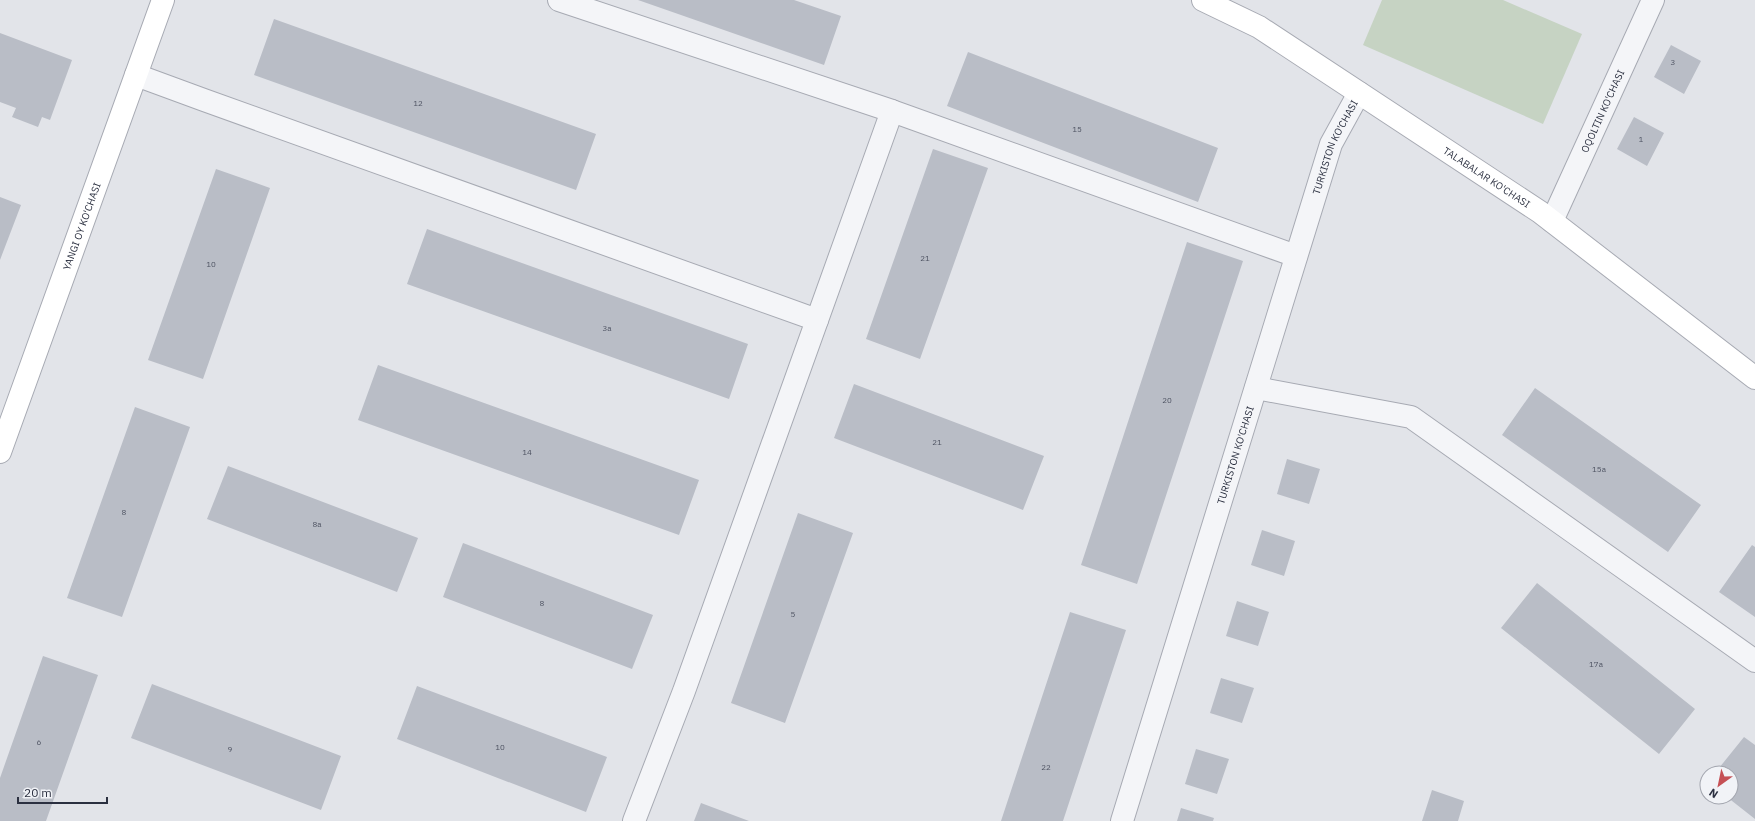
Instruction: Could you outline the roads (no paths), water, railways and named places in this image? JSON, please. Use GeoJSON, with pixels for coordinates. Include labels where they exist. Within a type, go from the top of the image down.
{"type":"FeatureCollection","features":[{"type":"Feature","properties":{"kind":"street","name":"YANGI OY KO'CHASI"},"geometry":{"type":"LineString","coordinates":[[0,452],[163,0]]}},
{"type":"Feature","properties":{"kind":"street"},"geometry":{"type":"LineString","coordinates":[[559,0],[892,111],[1296,256]]}},
{"type":"Feature","properties":{"kind":"street","name":"TALABALAR KO'CHASI"},"geometry":{"type":"LineString","coordinates":[[1203,0],[1259,27],[1552,221],[1755,378]]}},
{"type":"Feature","properties":{"kind":"street","name":"OQOLTIN KO'CHASI"},"geometry":{"type":"LineString","coordinates":[[1552,221],[1653,0]]}},
{"type":"Feature","properties":{"kind":"street"},"geometry":{"type":"LineString","coordinates":[[136,75],[817,320]]}},
{"type":"Feature","properties":{"kind":"street","name":"TURKISTON KO'CHASI"},"geometry":{"type":"LineString","coordinates":[[1122,821],[1331,144],[1359,93]]}},
{"type":"Feature","properties":{"kind":"street"},"geometry":{"type":"LineString","coordinates":[[634,821],[686,684],[892,111]]}},
{"type":"Feature","properties":{"kind":"street"},"geometry":{"type":"LineString","coordinates":[[1256,388],[1411,417],[1755,661]]}}]}
